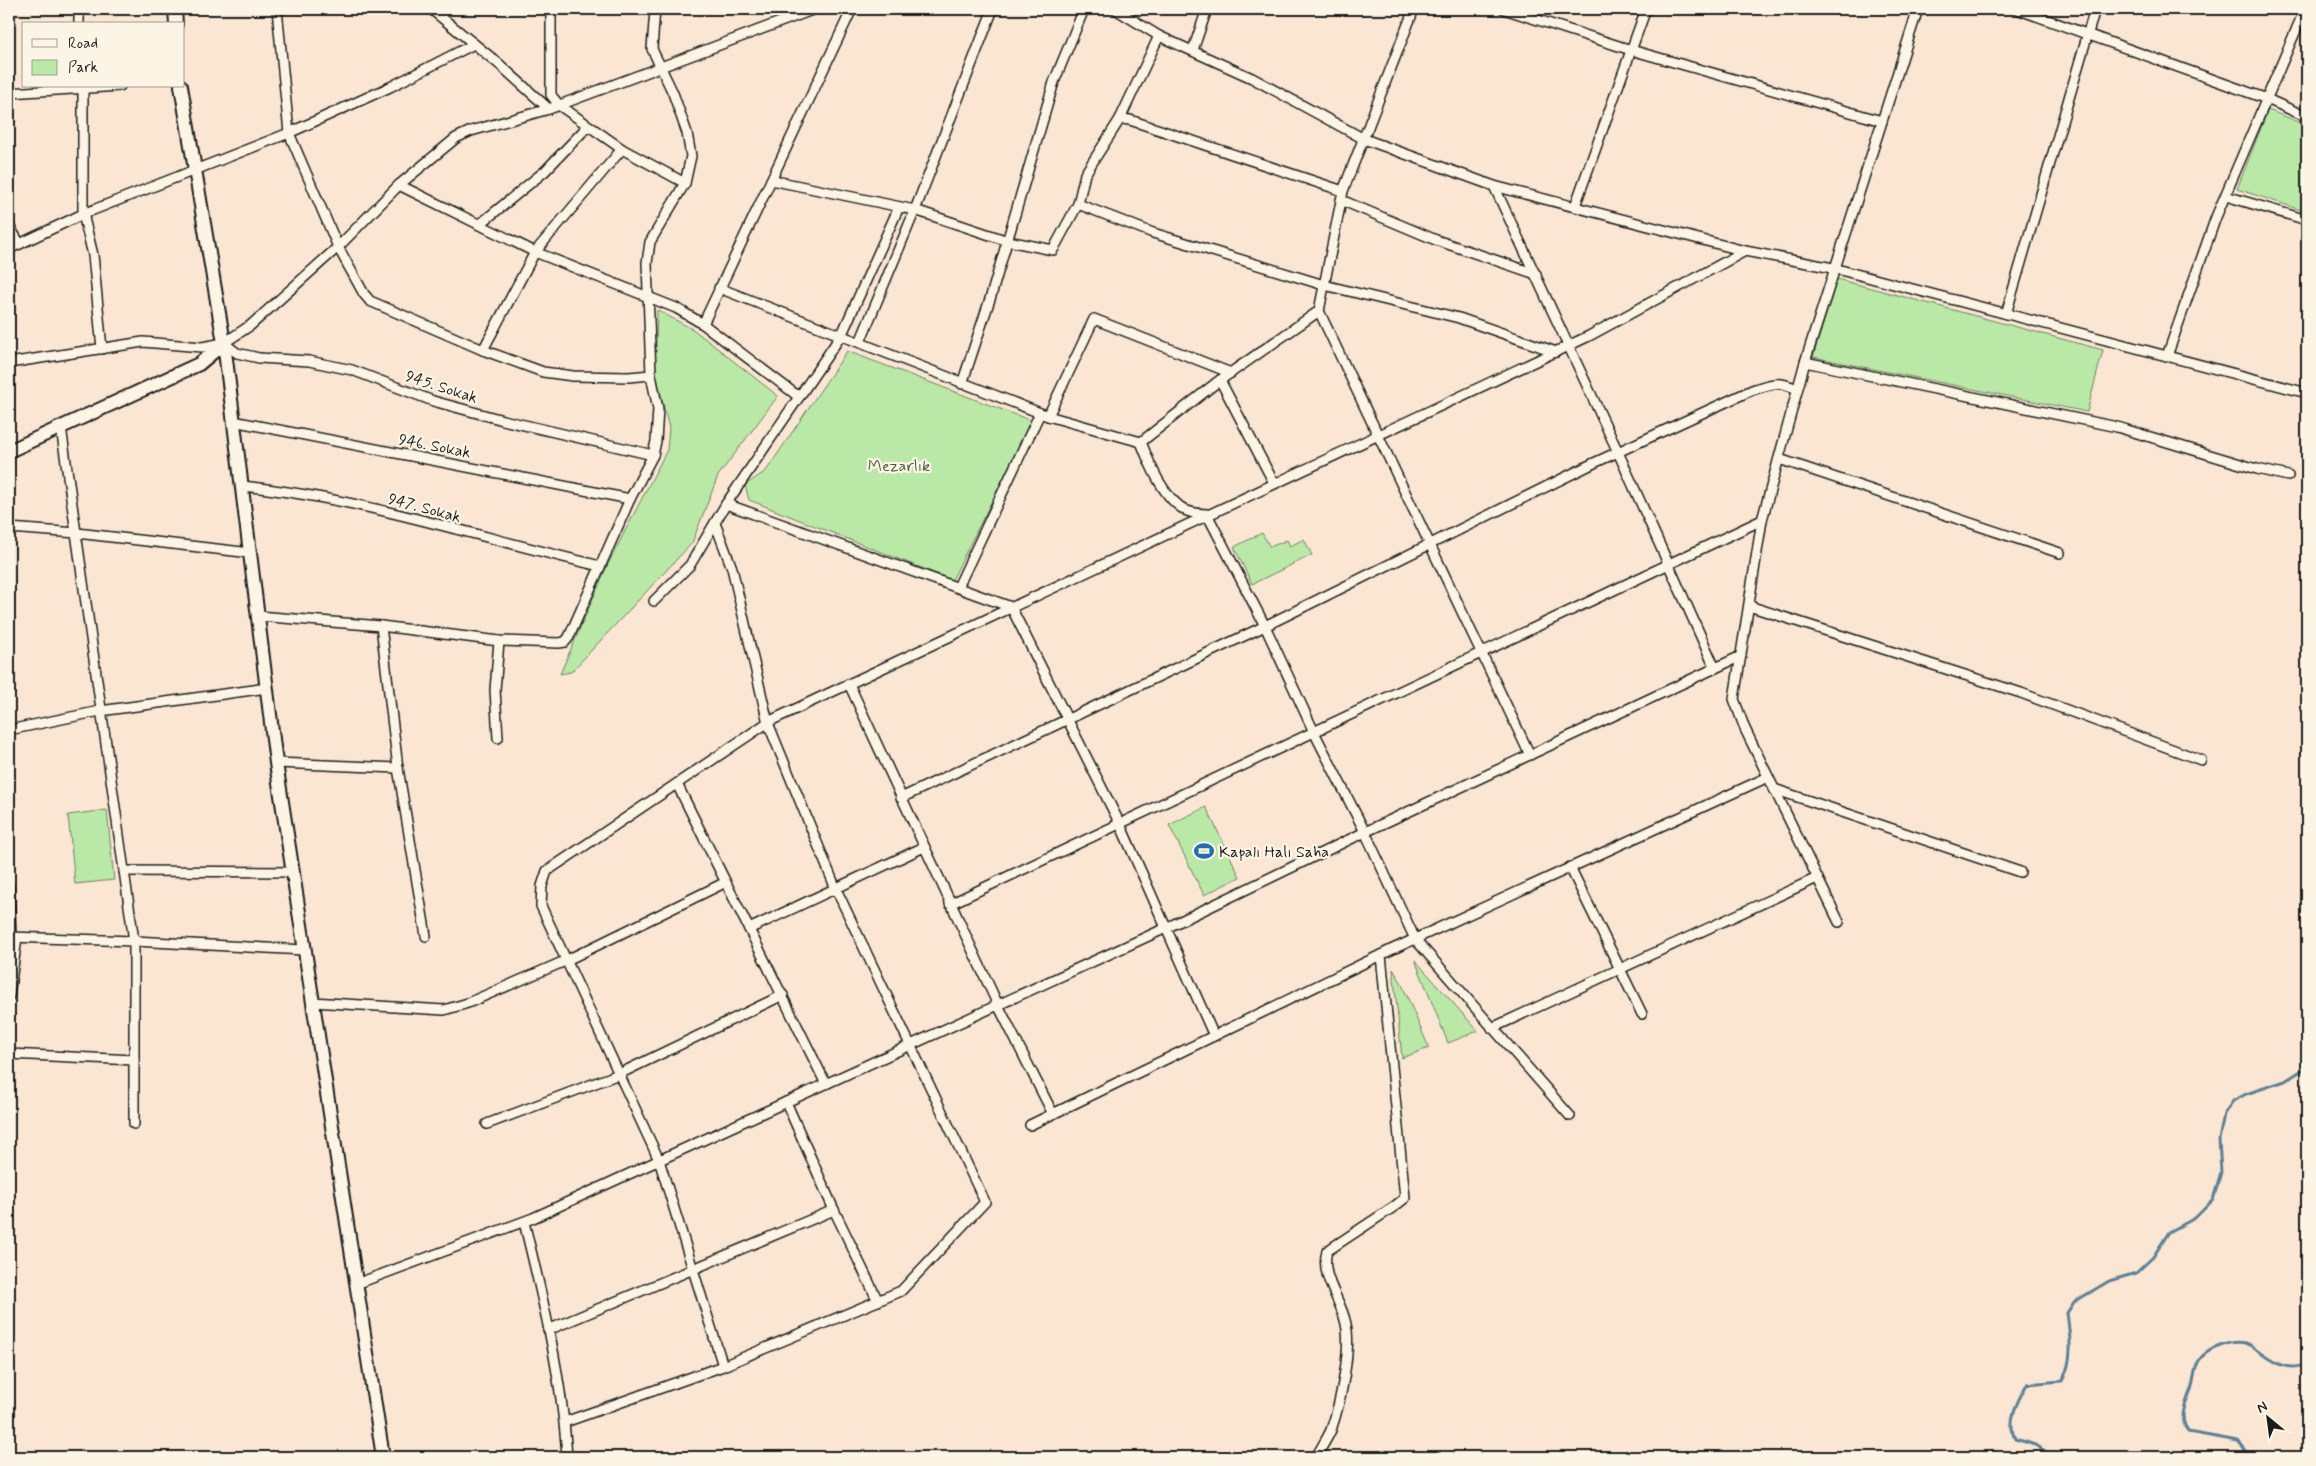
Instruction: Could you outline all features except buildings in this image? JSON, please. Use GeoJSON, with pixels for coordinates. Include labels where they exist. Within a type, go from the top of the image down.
{"type":"FeatureCollection","features":[{"type":"Feature","properties":{"kind":"street"},"geometry":{"type":"LineString","coordinates":[[78,9],[79,22]]}},
{"type":"Feature","properties":{"kind":"street"},"geometry":{"type":"LineString","coordinates":[[175,9],[176,22]]}},
{"type":"Feature","properties":{"kind":"street"},"geometry":{"type":"LineString","coordinates":[[277,9],[289,133],[338,247],[364,294],[370,301],[483,350],[543,372],[573,376],[629,377],[651,375]]}},
{"type":"Feature","properties":{"kind":"street"},"geometry":{"type":"LineString","coordinates":[[431,9],[549,109]]}},
{"type":"Feature","properties":{"kind":"street"},"geometry":{"type":"LineString","coordinates":[[551,9],[552,95],[559,105],[622,149],[685,183]]}},
{"type":"Feature","properties":{"kind":"street"},"geometry":{"type":"LineString","coordinates":[[258,616],[381,626],[499,641],[565,642],[569,637],[630,500],[653,455],[656,441],[658,409],[651,375],[647,263],[650,242],[685,183],[690,156],[687,133],[662,67],[652,49],[655,9]]}},
{"type":"Feature","properties":{"kind":"street"},"geometry":{"type":"LineString","coordinates":[[9,451],[199,364],[224,343],[251,325],[338,247],[399,186],[456,138],[470,130],[549,109],[815,9]]}},
{"type":"Feature","properties":{"kind":"street"},"geometry":{"type":"LineString","coordinates":[[703,324],[852,9]]}},
{"type":"Feature","properties":{"kind":"street"},"geometry":{"type":"LineString","coordinates":[[860,342],[915,210],[993,9]]}},
{"type":"Feature","properties":{"kind":"street"},"geometry":{"type":"LineString","coordinates":[[962,384],[1008,241],[1054,82],[1084,9]]}},
{"type":"Feature","properties":{"kind":"street"},"geometry":{"type":"LineString","coordinates":[[1115,9],[1159,36],[1194,50],[1252,78],[1364,139],[1494,186],[1745,251],[1833,268],[2307,393]]}},
{"type":"Feature","properties":{"kind":"street"},"geometry":{"type":"LineString","coordinates":[[1194,50],[1207,9]]}},
{"type":"Feature","properties":{"kind":"street"},"geometry":{"type":"LineString","coordinates":[[1414,9],[1342,196],[1319,311],[1530,755]]}},
{"type":"Feature","properties":{"kind":"street"},"geometry":{"type":"LineString","coordinates":[[1504,9],[1631,50],[1882,121]]}},
{"type":"Feature","properties":{"kind":"street"},"geometry":{"type":"LineString","coordinates":[[1575,206],[1646,9]]}},
{"type":"Feature","properties":{"kind":"street"},"geometry":{"type":"LineString","coordinates":[[1839,922],[1745,729],[1734,699],[1762,520],[1804,362],[1918,9]]}},
{"type":"Feature","properties":{"kind":"street"},"geometry":{"type":"LineString","coordinates":[[2017,9],[2267,99],[2307,117]]}},
{"type":"Feature","properties":{"kind":"street"},"geometry":{"type":"LineString","coordinates":[[2006,314],[2095,9]]}},
{"type":"Feature","properties":{"kind":"street"},"geometry":{"type":"LineString","coordinates":[[2167,356],[2226,196],[2305,9]]}},
{"type":"Feature","properties":{"kind":"street"},"geometry":{"type":"LineString","coordinates":[[771,180],[899,206],[1008,241],[1053,250],[1078,204],[1085,174],[1120,119],[1159,36]]}},
{"type":"Feature","properties":{"kind":"street"},"geometry":{"type":"LineString","coordinates":[[9,249],[83,214],[289,133],[390,87],[474,44]]}},
{"type":"Feature","properties":{"kind":"street"},"geometry":{"type":"LineString","coordinates":[[9,92],[68,88]]}},
{"type":"Feature","properties":{"kind":"street"},"geometry":{"type":"LineString","coordinates":[[83,88],[83,214],[93,255],[102,349]]}},
{"type":"Feature","properties":{"kind":"street"},"geometry":{"type":"LineString","coordinates":[[182,88],[224,343],[276,763],[383,1457]]}},
{"type":"Feature","properties":{"kind":"street"},"geometry":{"type":"LineString","coordinates":[[1120,119],[1130,120],[1342,196],[1436,240],[1536,274]]}},
{"type":"Feature","properties":{"kind":"street"},"geometry":{"type":"LineString","coordinates":[[479,225],[545,172],[588,126]]}},
{"type":"Feature","properties":{"kind":"street"},"geometry":{"type":"LineString","coordinates":[[483,350],[535,252],[622,149]]}},
{"type":"Feature","properties":{"kind":"street"},"geometry":{"type":"LineString","coordinates":[[399,186],[535,252],[676,308],[703,324],[799,397]]}},
{"type":"Feature","properties":{"kind":"street"},"geometry":{"type":"LineString","coordinates":[[1494,186],[1618,452],[1715,668]]}},
{"type":"Feature","properties":{"kind":"street"},"geometry":{"type":"LineString","coordinates":[[2226,196],[2307,220]]}},
{"type":"Feature","properties":{"kind":"street"},"geometry":{"type":"LineString","coordinates":[[1078,204],[1153,233],[1324,285],[1430,309],[1556,352]]}},
{"type":"Feature","properties":{"kind":"street"},"geometry":{"type":"LineString","coordinates":[[654,601],[690,565],[726,504],[842,334],[899,206]]}},
{"type":"Feature","properties":{"kind":"street"},"geometry":{"type":"LineString","coordinates":[[9,226],[20,244]]}},
{"type":"Feature","properties":{"kind":"street"},"geometry":{"type":"LineString","coordinates":[[724,1366],[660,1160],[565,961],[541,906],[542,886],[547,872],[768,723],[1207,514],[1556,352],[1745,251]]}},
{"type":"Feature","properties":{"kind":"street"},"geometry":{"type":"LineString","coordinates":[[719,288],[842,334],[962,384],[1044,414],[1141,442]]}},
{"type":"Feature","properties":{"kind":"street"},"geometry":{"type":"LineString","coordinates":[[1141,442],[1220,380],[1319,311]]}},
{"type":"Feature","properties":{"kind":"street"},"geometry":{"type":"LineString","coordinates":[[958,587],[1044,414],[1094,319],[1231,373]]}},
{"type":"Feature","properties":{"kind":"street"},"geometry":{"type":"LineString","coordinates":[[9,363],[143,342],[202,347],[224,343]]}},
{"type":"Feature","properties":{"kind":"street","name":"945. Sokak"},"geometry":{"type":"LineString","coordinates":[[224,343],[237,353],[258,358],[308,361],[352,370],[433,401],[503,420],[653,455]]}},
{"type":"Feature","properties":{"kind":"street"},"geometry":{"type":"LineString","coordinates":[[1804,362],[2117,427],[2257,469],[2288,476]]}},
{"type":"Feature","properties":{"kind":"street"},"geometry":{"type":"LineString","coordinates":[[1220,380],[1274,483]]}},
{"type":"Feature","properties":{"kind":"street"},"geometry":{"type":"LineString","coordinates":[[901,798],[1265,626],[1618,452],[1752,390],[1774,383],[1784,383],[1797,389]]}},
{"type":"Feature","properties":{"kind":"street","name":"946. Sokak"},"geometry":{"type":"LineString","coordinates":[[233,421],[630,500]]}},
{"type":"Feature","properties":{"kind":"street"},"geometry":{"type":"LineString","coordinates":[[61,427],[134,941],[134,1124]]}},
{"type":"Feature","properties":{"kind":"street"},"geometry":{"type":"LineString","coordinates":[[1141,442],[1154,475],[1176,504],[1188,512],[1207,514]]}},
{"type":"Feature","properties":{"kind":"street"},"geometry":{"type":"LineString","coordinates":[[1779,460],[2060,553]]}},
{"type":"Feature","properties":{"kind":"street","name":"947. Sokak"},"geometry":{"type":"LineString","coordinates":[[241,486],[305,494],[371,508],[600,566]]}},
{"type":"Feature","properties":{"kind":"street"},"geometry":{"type":"LineString","coordinates":[[726,504],[1011,607],[1120,824],[1214,1036]]}},
{"type":"Feature","properties":{"kind":"street"},"geometry":{"type":"LineString","coordinates":[[1207,514],[1265,626],[1314,732],[1365,832],[1415,939],[1570,1116]]}},
{"type":"Feature","properties":{"kind":"street"},"geometry":{"type":"LineString","coordinates":[[950,904],[1762,520]]}},
{"type":"Feature","properties":{"kind":"street"},"geometry":{"type":"LineString","coordinates":[[565,1422],[724,1366],[901,1291],[985,1202],[836,888],[768,723],[732,568],[715,523]]}},
{"type":"Feature","properties":{"kind":"street"},"geometry":{"type":"LineString","coordinates":[[9,528],[77,533],[251,553]]}},
{"type":"Feature","properties":{"kind":"street"},"geometry":{"type":"LineString","coordinates":[[1749,606],[2021,693],[2201,760]]}},
{"type":"Feature","properties":{"kind":"street"},"geometry":{"type":"LineString","coordinates":[[381,626],[398,768],[426,936]]}},
{"type":"Feature","properties":{"kind":"street"},"geometry":{"type":"LineString","coordinates":[[498,738],[495,690],[499,641]]}},
{"type":"Feature","properties":{"kind":"street"},"geometry":{"type":"LineString","coordinates":[[356,1284],[524,1222],[1166,928],[1365,832],[1741,656]]}},
{"type":"Feature","properties":{"kind":"street"},"geometry":{"type":"LineString","coordinates":[[849,684],[950,904],[1053,1114]]}},
{"type":"Feature","properties":{"kind":"street"},"geometry":{"type":"LineString","coordinates":[[9,730],[100,710],[267,688]]}},
{"type":"Feature","properties":{"kind":"street"},"geometry":{"type":"LineString","coordinates":[[276,763],[398,768]]}},
{"type":"Feature","properties":{"kind":"street"},"geometry":{"type":"LineString","coordinates":[[1030,1125],[1381,955],[1768,777]]}},
{"type":"Feature","properties":{"kind":"street"},"geometry":{"type":"LineString","coordinates":[[677,784],[826,1084]]}},
{"type":"Feature","properties":{"kind":"street"},"geometry":{"type":"LineString","coordinates":[[1774,789],[2020,872]]}},
{"type":"Feature","properties":{"kind":"street"},"geometry":{"type":"LineString","coordinates":[[749,929],[924,847]]}},
{"type":"Feature","properties":{"kind":"street"},"geometry":{"type":"LineString","coordinates":[[1570,867],[1642,1014]]}},
{"type":"Feature","properties":{"kind":"street"},"geometry":{"type":"LineString","coordinates":[[124,871],[293,872]]}},
{"type":"Feature","properties":{"kind":"street"},"geometry":{"type":"LineString","coordinates":[[1492,1028],[1817,878]]}},
{"type":"Feature","properties":{"kind":"street"},"geometry":{"type":"LineString","coordinates":[[312,1002],[444,1010],[468,1002],[565,961],[722,884]]}},
{"type":"Feature","properties":{"kind":"street"},"geometry":{"type":"LineString","coordinates":[[9,888],[12,937],[9,996]]}},
{"type":"Feature","properties":{"kind":"street"},"geometry":{"type":"LineString","coordinates":[[12,937],[304,950]]}},
{"type":"Feature","properties":{"kind":"street"},"geometry":{"type":"LineString","coordinates":[[1316,1457],[1331,1430],[1345,1368],[1348,1337],[1345,1319],[1329,1284],[1324,1260],[1327,1250],[1405,1198],[1381,955]]}},
{"type":"Feature","properties":{"kind":"street"},"geometry":{"type":"LineString","coordinates":[[487,1124],[619,1074],[783,995]]}},
{"type":"Feature","properties":{"kind":"street"},"geometry":{"type":"LineString","coordinates":[[9,1054],[134,1060]]}},
{"type":"Feature","properties":{"kind":"street"},"geometry":{"type":"LineString","coordinates":[[786,1102],[834,1210],[878,1301]]}},
{"type":"Feature","properties":{"kind":"street"},"geometry":{"type":"LineString","coordinates":[[548,1330],[834,1210]]}},
{"type":"Feature","properties":{"kind":"street"},"geometry":{"type":"LineString","coordinates":[[524,1222],[548,1330],[565,1422],[567,1457]]}},
{"type":"Feature","properties":{"kind":"green space"},"geometry":{"type":"Polygon","coordinates":[[[2268,110],[2307,125],[2307,212],[2237,189],[2268,110]]]}},
{"type":"Feature","properties":{"kind":"green space"},"geometry":{"type":"Polygon","coordinates":[[[1837,279],[2103,350],[2087,412],[1813,357],[1837,279]]]}},
{"type":"Feature","properties":{"kind":"green space"},"geometry":{"type":"Polygon","coordinates":[[[657,310],[694,330],[778,396],[718,476],[692,543],[571,672],[560,674],[608,564],[667,450],[669,428],[655,372],[657,310]]]}},
{"type":"Feature","properties":{"kind":"green space","name":"Mezarlık"},"geometry":{"type":"Polygon","coordinates":[[[847,351],[1032,421],[952,580],[749,500],[745,485],[766,471],[847,351]]]}},
{"type":"Feature","properties":{"kind":"green space"},"geometry":{"type":"Polygon","coordinates":[[[1262,533],[1270,547],[1287,540],[1290,546],[1304,539],[1312,555],[1252,584],[1234,547],[1262,533]]]}},
{"type":"Feature","properties":{"kind":"green space","name":"Kapalı Halı Saha"},"geometry":{"type":"Polygon","coordinates":[[[1206,807],[1240,877],[1204,895],[1169,825],[1206,807]]]}},
{"type":"Feature","properties":{"kind":"green space"},"geometry":{"type":"Polygon","coordinates":[[[107,810],[114,880],[75,884],[68,815],[107,810]]]}},
{"type":"Feature","properties":{"kind":"green space"},"geometry":{"type":"Polygon","coordinates":[[[1415,960],[1478,1031],[1448,1043],[1415,960]]]}},
{"type":"Feature","properties":{"kind":"green space"},"geometry":{"type":"Polygon","coordinates":[[[1393,969],[1401,982],[1429,1048],[1402,1058],[1393,969]]]}},
{"type":"Feature","properties":{"kind":"waterway"},"geometry":{"type":"LineString","coordinates":[[2043,1457],[2045,1451],[2036,1445],[2015,1439],[2012,1418],[2027,1384],[2062,1381],[2070,1356],[2067,1313],[2074,1302],[2109,1281],[2136,1273],[2153,1257],[2169,1232],[2195,1218],[2213,1200],[2221,1172],[2219,1140],[2224,1114],[2233,1101],[2246,1094],[2285,1081],[2307,1067]]}},
{"type":"Feature","properties":{"kind":"waterway"},"geometry":{"type":"LineString","coordinates":[[2244,1457],[2245,1449],[2238,1441],[2188,1432],[2185,1427],[2184,1408],[2200,1359],[2214,1348],[2240,1342],[2248,1344],[2273,1362],[2286,1367],[2300,1366],[2307,1363]]}},
{"type":"Feature","properties":{"kind":"place","name":"Kapalı Halı Saha"},"geometry":{"type":"Point","coordinates":[1204,851]}}]}
